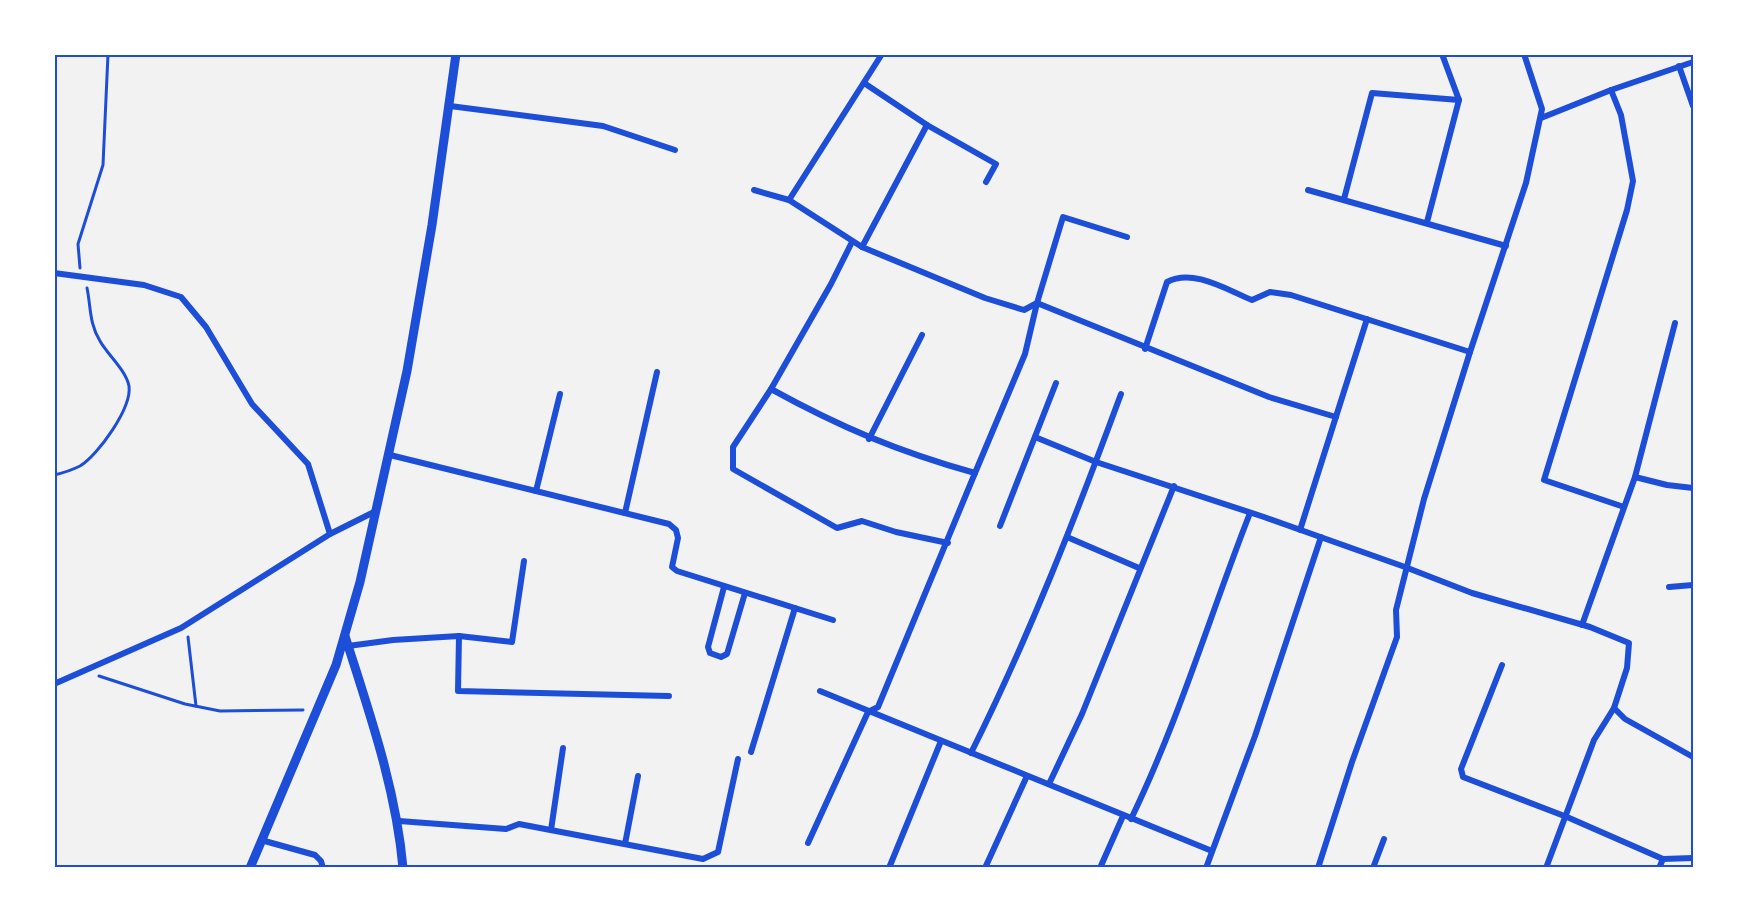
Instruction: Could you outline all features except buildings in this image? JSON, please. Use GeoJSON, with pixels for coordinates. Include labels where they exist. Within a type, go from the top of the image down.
{"type":"FeatureCollection","features":[{"type":"Feature","properties":{"kind":"street"},"geometry":{"type":"LineString","coordinates":[[250,868],[336,665],[376,511],[390,455],[432,225],[456,54]]}},
{"type":"Feature","properties":{"kind":"street"},"geometry":{"type":"LineString","coordinates":[[789,200],[882,54]]}},
{"type":"Feature","properties":{"kind":"street"},"geometry":{"type":"LineString","coordinates":[[1427,222],[1459,100],[1442,54]]}},
{"type":"Feature","properties":{"kind":"street"},"geometry":{"type":"LineString","coordinates":[[1318,868],[1352,762],[1397,637],[1396,610],[1406,567],[1470,352],[1526,183],[1542,109],[1524,54]]}},
{"type":"Feature","properties":{"kind":"street"},"geometry":{"type":"LineString","coordinates":[[1540,118],[1611,90],[1693,62]]}},
{"type":"Feature","properties":{"kind":"street"},"geometry":{"type":"LineString","coordinates":[[1680,66],[1693,106]]}},
{"type":"Feature","properties":{"kind":"street"},"geometry":{"type":"LineString","coordinates":[[864,83],[927,125],[996,164],[986,182]]}},
{"type":"Feature","properties":{"kind":"street"},"geometry":{"type":"LineString","coordinates":[[1611,90],[1621,115],[1633,181],[1617,243],[1544,480],[1624,507]]}},
{"type":"Feature","properties":{"kind":"street"},"geometry":{"type":"LineString","coordinates":[[1344,199],[1372,93],[1459,100]]}},
{"type":"Feature","properties":{"kind":"street"},"geometry":{"type":"LineString","coordinates":[[450,106],[603,126],[675,150]]}},
{"type":"Feature","properties":{"kind":"street"},"geometry":{"type":"LineString","coordinates":[[862,247],[927,125]]}},
{"type":"Feature","properties":{"kind":"street"},"geometry":{"type":"LineString","coordinates":[[753,190],[789,200],[852,242],[985,298],[1024,310],[1036,303]]}},
{"type":"Feature","properties":{"kind":"street"},"geometry":{"type":"LineString","coordinates":[[1308,190],[1506,246]]}},
{"type":"Feature","properties":{"kind":"street"},"geometry":{"type":"LineString","coordinates":[[808,843],[868,712],[878,706],[1025,354],[1036,303],[1063,217],[1127,237]]}},
{"type":"Feature","properties":{"kind":"street"},"geometry":{"type":"LineString","coordinates":[[852,242],[831,284],[771,389],[733,447],[734,469],[837,528],[862,521],[896,532],[948,543]]}},
{"type":"Feature","properties":{"kind":"street"},"geometry":{"type":"LineString","coordinates":[[54,273],[144,285],[181,297],[206,327],[252,404],[308,464],[330,534]]}},
{"type":"Feature","properties":{"kind":"street"},"geometry":{"type":"LineString","coordinates":[[1145,349],[1167,282],[1184,276],[1252,300],[1270,292],[1291,295],[1470,352]]}},
{"type":"Feature","properties":{"kind":"street"},"geometry":{"type":"LineString","coordinates":[[1036,303],[1145,349],[1269,397],[1336,417]]}},
{"type":"Feature","properties":{"kind":"street"},"geometry":{"type":"LineString","coordinates":[[1300,530],[1367,319]]}},
{"type":"Feature","properties":{"kind":"street"},"geometry":{"type":"LineString","coordinates":[[1582,625],[1635,477],[1675,323]]}},
{"type":"Feature","properties":{"kind":"street"},"geometry":{"type":"LineString","coordinates":[[869,439],[922,335]]}},
{"type":"Feature","properties":{"kind":"street"},"geometry":{"type":"LineString","coordinates":[[625,513],[657,372]]}},
{"type":"Feature","properties":{"kind":"street"},"geometry":{"type":"LineString","coordinates":[[1000,526],[1056,383]]}},
{"type":"Feature","properties":{"kind":"street"},"geometry":{"type":"LineString","coordinates":[[771,389],[869,439],[915,456],[975,473]]}},
{"type":"Feature","properties":{"kind":"street"},"geometry":{"type":"LineString","coordinates":[[536,491],[560,394]]}},
{"type":"Feature","properties":{"kind":"street"},"geometry":{"type":"LineString","coordinates":[[971,753],[1000,694],[1067,537],[1121,394]]}},
{"type":"Feature","properties":{"kind":"street"},"geometry":{"type":"LineString","coordinates":[[1035,437],[1095,462],[1174,486],[1321,537],[1472,593],[1582,625],[1629,643],[1627,668],[1614,708],[1594,740],[1546,868]]}},
{"type":"Feature","properties":{"kind":"street"},"geometry":{"type":"LineString","coordinates":[[390,455],[662,522],[676,530],[678,538],[672,567],[677,571],[833,620]]}},
{"type":"Feature","properties":{"kind":"street"},"geometry":{"type":"LineString","coordinates":[[1635,477],[1667,485],[1693,488]]}},
{"type":"Feature","properties":{"kind":"street"},"geometry":{"type":"LineString","coordinates":[[1049,784],[1082,714],[1174,486]]}},
{"type":"Feature","properties":{"kind":"street"},"geometry":{"type":"LineString","coordinates":[[54,684],[186,625],[330,534],[376,511]]}},
{"type":"Feature","properties":{"kind":"street"},"geometry":{"type":"LineString","coordinates":[[1131,819],[1161,754],[1250,513]]}},
{"type":"Feature","properties":{"kind":"street"},"geometry":{"type":"LineString","coordinates":[[1067,537],[1139,568]]}},
{"type":"Feature","properties":{"kind":"street"},"geometry":{"type":"LineString","coordinates":[[1206,868],[1255,736],[1321,537]]}},
{"type":"Feature","properties":{"kind":"street"},"geometry":{"type":"LineString","coordinates":[[348,646],[393,640],[459,636],[512,642],[524,561]]}},
{"type":"Feature","properties":{"kind":"street"},"geometry":{"type":"LineString","coordinates":[[1669,587],[1693,585]]}},
{"type":"Feature","properties":{"kind":"street"},"geometry":{"type":"LineString","coordinates":[[724,587],[708,647],[710,653],[721,657],[727,654],[746,593]]}},
{"type":"Feature","properties":{"kind":"street"},"geometry":{"type":"LineString","coordinates":[[751,752],[795,608]]}},
{"type":"Feature","properties":{"kind":"street"},"geometry":{"type":"LineString","coordinates":[[344,634],[371,713],[399,820],[404,868]]}},
{"type":"Feature","properties":{"kind":"street"},"geometry":{"type":"LineString","coordinates":[[459,636],[458,691],[669,696]]}},
{"type":"Feature","properties":{"kind":"street"},"geometry":{"type":"LineString","coordinates":[[1502,665],[1461,769],[1463,777],[1567,817],[1663,859],[1693,858]]}},
{"type":"Feature","properties":{"kind":"street"},"geometry":{"type":"LineString","coordinates":[[820,691],[1212,851]]}},
{"type":"Feature","properties":{"kind":"street"},"geometry":{"type":"LineString","coordinates":[[1614,708],[1625,719],[1693,757]]}},
{"type":"Feature","properties":{"kind":"street"},"geometry":{"type":"LineString","coordinates":[[889,868],[941,741]]}},
{"type":"Feature","properties":{"kind":"street"},"geometry":{"type":"LineString","coordinates":[[551,830],[563,748]]}},
{"type":"Feature","properties":{"kind":"street"},"geometry":{"type":"LineString","coordinates":[[399,820],[506,829],[519,824],[703,859],[718,852],[738,759]]}},
{"type":"Feature","properties":{"kind":"street"},"geometry":{"type":"LineString","coordinates":[[625,844],[638,776]]}},
{"type":"Feature","properties":{"kind":"street"},"geometry":{"type":"LineString","coordinates":[[985,868],[1027,776]]}},
{"type":"Feature","properties":{"kind":"street"},"geometry":{"type":"LineString","coordinates":[[1101,868],[1123,816]]}},
{"type":"Feature","properties":{"kind":"street"},"geometry":{"type":"LineString","coordinates":[[1373,868],[1384,838]]}},
{"type":"Feature","properties":{"kind":"street"},"geometry":{"type":"LineString","coordinates":[[261,840],[315,855],[321,861],[323,868]]}},
{"type":"Feature","properties":{"kind":"street"},"geometry":{"type":"LineString","coordinates":[[1659,868],[1663,859]]}},
{"type":"Feature","properties":{"kind":"path"},"geometry":{"type":"LineString","coordinates":[[186,625],[196,706]]}},
{"type":"Feature","properties":{"kind":"path"},"geometry":{"type":"LineString","coordinates":[[86,671],[196,706],[220,711],[316,710]]}}]}
